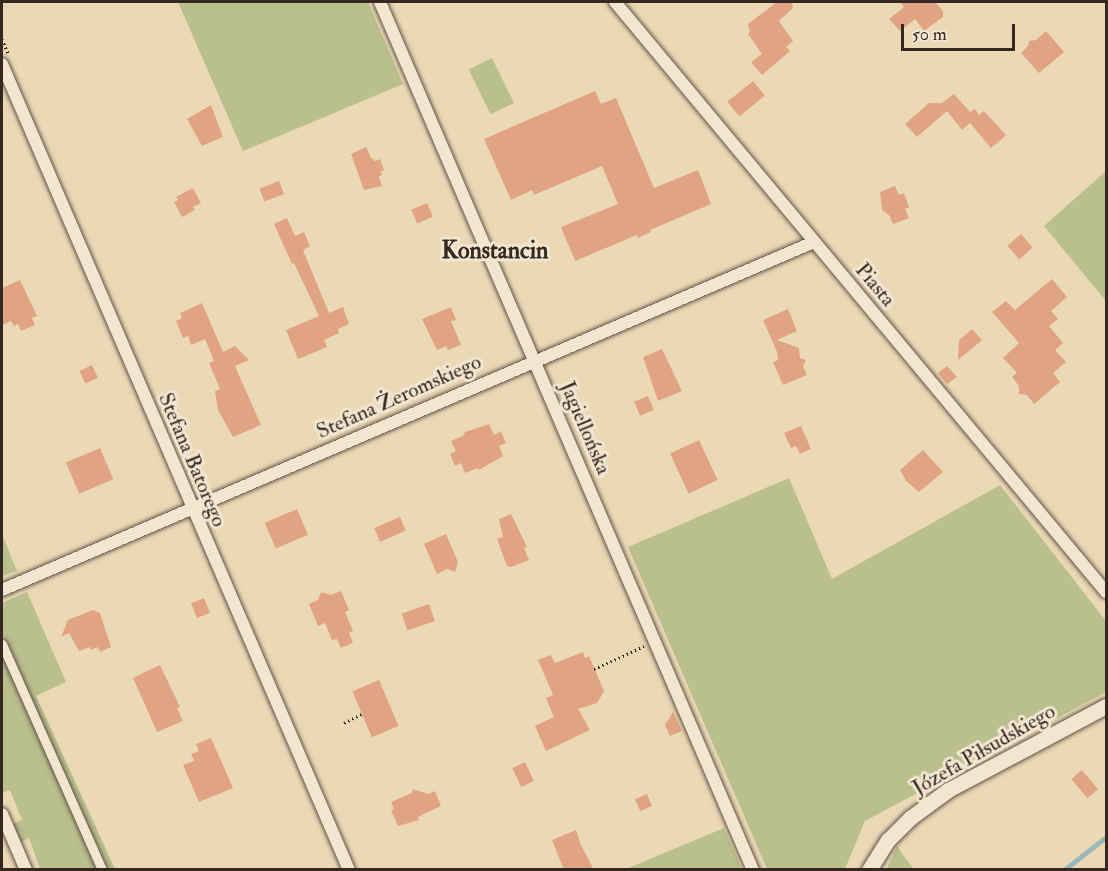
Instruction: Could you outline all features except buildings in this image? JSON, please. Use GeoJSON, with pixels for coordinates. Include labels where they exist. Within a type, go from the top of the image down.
{"type":"FeatureCollection","features":[{"type":"Feature","properties":{"kind":"street","name":"Jagiellońska"},"geometry":{"type":"LineString","coordinates":[[380,2],[753,870]]}},
{"type":"Feature","properties":{"kind":"street","name":"Piasta"},"geometry":{"type":"LineString","coordinates":[[615,2],[1107,592]]}},
{"type":"Feature","properties":{"kind":"street","name":"Stefana Batorego"},"geometry":{"type":"LineString","coordinates":[[2,64],[349,870]]}},
{"type":"Feature","properties":{"kind":"street","name":"Stefana Żeromskiego"},"geometry":{"type":"LineString","coordinates":[[2,590],[814,242]]}},
{"type":"Feature","properties":{"kind":"street"},"geometry":{"type":"LineString","coordinates":[[2,644],[102,870]]}},
{"type":"Feature","properties":{"kind":"street","name":"Józefa Piłsudskiego"},"geometry":{"type":"LineString","coordinates":[[869,870],[888,840],[910,818],[948,790],[1107,706]]}},
{"type":"Feature","properties":{"kind":"street"},"geometry":{"type":"LineString","coordinates":[[2,814],[26,870]]}},
{"type":"Feature","properties":{"kind":"path"},"geometry":{"type":"LineString","coordinates":[[594,669],[645,646]]}},
{"type":"Feature","properties":{"kind":"path"},"geometry":{"type":"LineString","coordinates":[[344,723],[362,714]]}},
{"type":"Feature","properties":{"kind":"green space"},"geometry":{"type":"Polygon","coordinates":[[[178,2],[368,2],[403,84],[243,151],[178,2]]]}},
{"type":"Feature","properties":{"kind":"green space"},"geometry":{"type":"Polygon","coordinates":[[[492,58],[514,103],[491,114],[469,69],[492,58]]]}},
{"type":"Feature","properties":{"kind":"green space"},"geometry":{"type":"Polygon","coordinates":[[[1106,171],[1106,301],[1044,226],[1106,171]]]}},
{"type":"Feature","properties":{"kind":"green space"},"geometry":{"type":"Polygon","coordinates":[[[789,478],[832,579],[1000,485],[1106,621],[1106,692],[865,821],[845,869],[767,869],[628,547],[789,478]]]}},
{"type":"Feature","properties":{"kind":"green space"},"geometry":{"type":"Polygon","coordinates":[[[2,534],[17,571],[2,576],[2,534]]]}},
{"type":"Feature","properties":{"kind":"green space"},"geometry":{"type":"Polygon","coordinates":[[[27,592],[66,682],[36,696],[115,869],[106,869],[2,635],[2,603],[27,592]]]}},
{"type":"Feature","properties":{"kind":"green space"},"geometry":{"type":"Polygon","coordinates":[[[2,651],[99,869],[40,869],[29,838],[20,842],[13,824],[22,820],[10,790],[2,793],[2,651]]]}},
{"type":"Feature","properties":{"kind":"green space"},"geometry":{"type":"Polygon","coordinates":[[[724,828],[742,869],[626,869],[724,828]]]}},
{"type":"Feature","properties":{"kind":"green space"},"geometry":{"type":"Polygon","coordinates":[[[897,846],[903,855],[914,869],[887,869],[897,846]]]}},
{"type":"Feature","properties":{"kind":"waterway"},"geometry":{"type":"LineString","coordinates":[[1064,870],[1106,837]]}},
{"type":"Feature","properties":{"kind":"district","name":"Konstancin"},"geometry":{"type":"Point","coordinates":[495,251]}}]}
